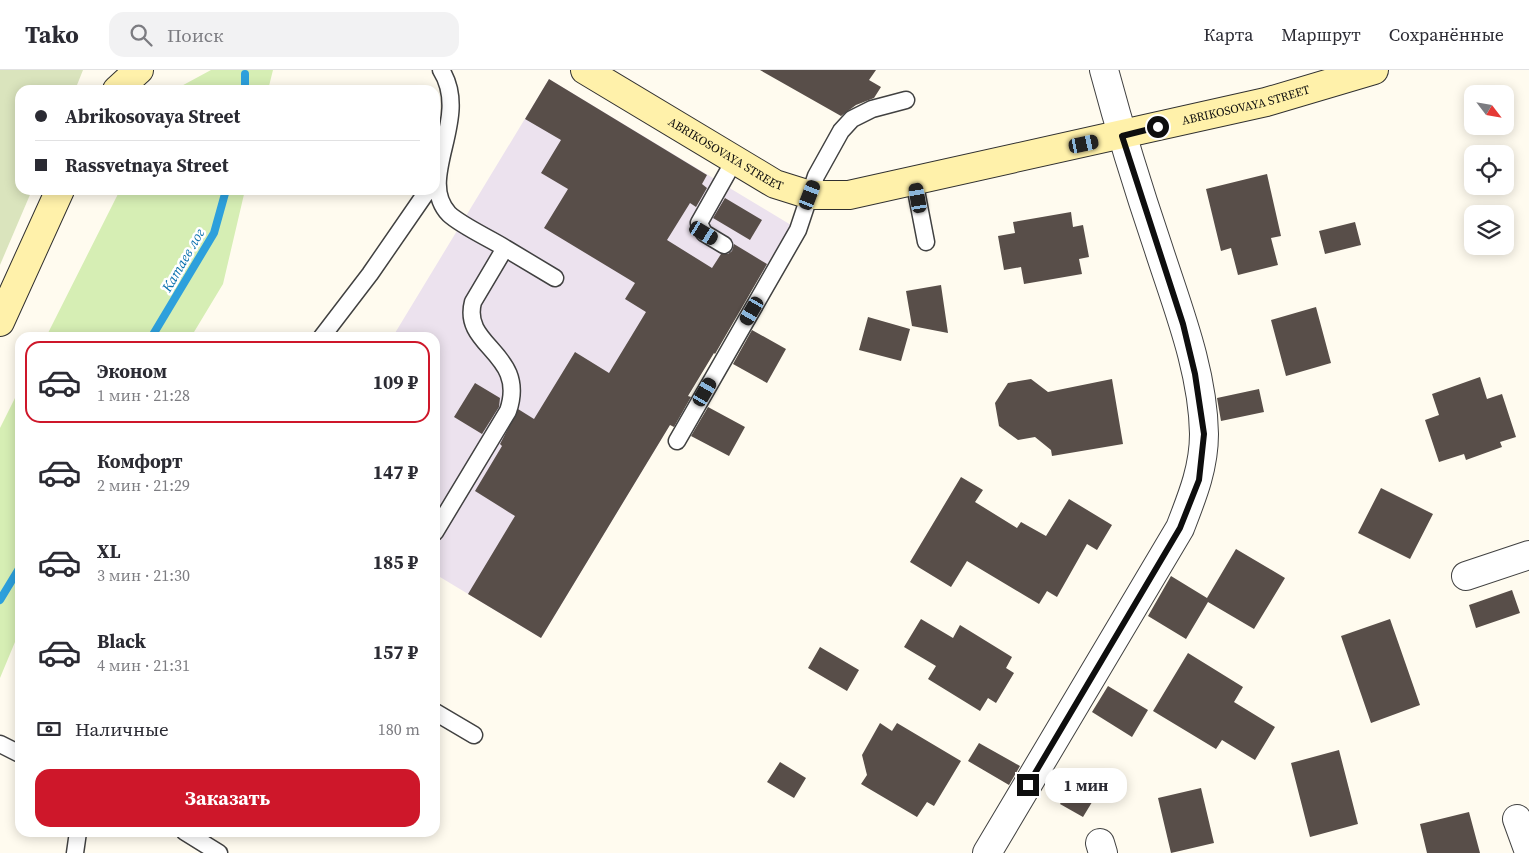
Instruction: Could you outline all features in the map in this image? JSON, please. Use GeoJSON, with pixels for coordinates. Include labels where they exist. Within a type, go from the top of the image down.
{"type":"FeatureCollection","features":[{"type":"Feature","properties":{"kind":"street","name":"ABRIKOSOVAYA STREET"},"geometry":{"type":"LineString","coordinates":[[586,70],[775,184],[810,195],[849,195],[1122,136],[1266,102],[1374,70]]}},
{"type":"Feature","properties":{"kind":"street"},"geometry":{"type":"LineString","coordinates":[[987,853],[1180,528],[1199,480],[1204,434],[1195,374],[1183,324],[1122,136],[1104,70]]}},
{"type":"Feature","properties":{"kind":"street"},"geometry":{"type":"LineString","coordinates":[[0,322],[58,195]]}},
{"type":"Feature","properties":{"kind":"street"},"geometry":{"type":"LineString","coordinates":[[1466,576],[1529,555]]}},
{"type":"Feature","properties":{"kind":"street"},"geometry":{"type":"LineString","coordinates":[[1517,819],[1529,852]]}},
{"type":"Feature","properties":{"kind":"lane"},"geometry":{"type":"LineString","coordinates":[[440,162],[451,118],[450,91],[441,70]]}},
{"type":"Feature","properties":{"kind":"lane"},"geometry":{"type":"LineString","coordinates":[[677,441],[798,230],[816,176],[841,131],[852,119],[872,109],[906,100]]}},
{"type":"Feature","properties":{"kind":"lane"},"geometry":{"type":"LineString","coordinates":[[724,245],[704,233],[698,223],[734,161]]}},
{"type":"Feature","properties":{"kind":"lane"},"geometry":{"type":"LineString","coordinates":[[914,180],[926,242]]}},
{"type":"Feature","properties":{"kind":"lane"},"geometry":{"type":"LineString","coordinates":[[326,332],[370,274],[425,195]]}},
{"type":"Feature","properties":{"kind":"lane"},"geometry":{"type":"LineString","coordinates":[[440,195],[450,214],[556,278]]}},
{"type":"Feature","properties":{"kind":"lane"},"geometry":{"type":"LineString","coordinates":[[440,524],[508,411],[513,397],[510,374],[474,326],[470,310],[472,302],[505,248]]}},
{"type":"Feature","properties":{"kind":"lane"},"geometry":{"type":"LineString","coordinates":[[440,715],[474,735]]}},
{"type":"Feature","properties":{"kind":"lane"},"geometry":{"type":"LineString","coordinates":[[0,744],[15,752]]}},
{"type":"Feature","properties":{"kind":"lane"},"geometry":{"type":"LineString","coordinates":[[75,853],[77,837]]}},
{"type":"Feature","properties":{"kind":"lane"},"geometry":{"type":"LineString","coordinates":[[193,837],[219,853]]}},
{"type":"Feature","properties":{"kind":"shaded area"},"geometry":{"type":"Polygon","coordinates":[[[549,79],[791,225],[541,638],[440,577],[440,332],[396,332],[549,79]]]}},
{"type":"Feature","properties":{"kind":"green space"},"geometry":{"type":"Polygon","coordinates":[[[0,70],[83,70],[77,85],[15,85],[15,195],[30,195],[0,265],[0,70]]]}},
{"type":"Feature","properties":{"kind":"green space"},"geometry":{"type":"Polygon","coordinates":[[[211,70],[273,70],[269,85],[183,85],[211,70]]]}},
{"type":"Feature","properties":{"kind":"green space"},"geometry":{"type":"Polygon","coordinates":[[[117,195],[244,195],[223,284],[194,332],[49,332],[117,195]]]}},
{"type":"Feature","properties":{"kind":"green space"},"geometry":{"type":"Polygon","coordinates":[[[15,398],[15,642],[0,678],[0,428],[15,398]]]}},
{"type":"Feature","properties":{"kind":"building"},"geometry":{"type":"Polygon","coordinates":[[[760,70],[876,70],[869,80],[881,87],[874,98],[856,105],[841,116],[760,70]]]}},
{"type":"Feature","properties":{"kind":"building"},"geometry":{"type":"Polygon","coordinates":[[[549,79],[707,175],[702,184],[707,188],[696,207],[690,203],[667,240],[712,268],[721,254],[728,254],[732,251],[734,244],[767,264],[715,354],[688,396],[691,397],[674,427],[670,425],[541,638],[468,594],[515,516],[475,491],[502,446],[500,444],[518,409],[534,419],[575,352],[609,373],[646,312],[625,299],[635,283],[544,228],[568,189],[541,173],[561,140],[525,119],[549,79]]]}},
{"type":"Feature","properties":{"kind":"building"},"geometry":{"type":"Polygon","coordinates":[[[1267,174],[1281,236],[1271,238],[1278,265],[1238,275],[1231,248],[1221,251],[1206,189],[1267,174]]]}},
{"type":"Feature","properties":{"kind":"building"},"geometry":{"type":"Polygon","coordinates":[[[725,198],[762,220],[750,240],[713,218],[725,198]]]}},
{"type":"Feature","properties":{"kind":"building"},"geometry":{"type":"Polygon","coordinates":[[[1071,212],[1073,227],[1083,225],[1089,257],[1079,259],[1082,274],[1024,284],[1021,267],[1004,270],[998,236],[1015,233],[1013,222],[1071,212]]]}},
{"type":"Feature","properties":{"kind":"building"},"geometry":{"type":"Polygon","coordinates":[[[1355,222],[1361,245],[1325,254],[1319,231],[1355,222]]]}},
{"type":"Feature","properties":{"kind":"building"},"geometry":{"type":"Polygon","coordinates":[[[941,285],[948,333],[912,326],[906,291],[941,285]]]}},
{"type":"Feature","properties":{"kind":"building"},"geometry":{"type":"Polygon","coordinates":[[[1316,307],[1331,363],[1286,376],[1271,320],[1316,307]]]}},
{"type":"Feature","properties":{"kind":"building"},"geometry":{"type":"Polygon","coordinates":[[[868,317],[910,329],[901,361],[859,350],[868,317]]]}},
{"type":"Feature","properties":{"kind":"building"},"geometry":{"type":"Polygon","coordinates":[[[752,330],[786,349],[767,383],[733,364],[752,330]]]}},
{"type":"Feature","properties":{"kind":"building"},"geometry":{"type":"Polygon","coordinates":[[[1480,377],[1487,399],[1502,394],[1516,437],[1500,442],[1502,447],[1466,460],[1464,454],[1439,462],[1425,420],[1439,415],[1432,394],[1480,377]]]}},
{"type":"Feature","properties":{"kind":"building"},"geometry":{"type":"Polygon","coordinates":[[[1031,379],[1048,392],[1112,379],[1123,444],[1052,456],[1051,450],[1035,437],[1018,440],[999,426],[995,403],[1008,383],[1031,379]]]}},
{"type":"Feature","properties":{"kind":"building"},"geometry":{"type":"Polygon","coordinates":[[[475,383],[500,398],[499,407],[482,434],[454,417],[475,383]]]}},
{"type":"Feature","properties":{"kind":"building"},"geometry":{"type":"Polygon","coordinates":[[[1259,389],[1264,412],[1221,421],[1217,398],[1259,389]]]}},
{"type":"Feature","properties":{"kind":"building"},"geometry":{"type":"Polygon","coordinates":[[[708,407],[745,427],[729,456],[691,436],[708,407]]]}},
{"type":"Feature","properties":{"kind":"building"},"geometry":{"type":"Polygon","coordinates":[[[961,477],[983,490],[975,502],[1017,528],[1021,522],[1046,536],[1069,499],[1112,525],[1097,550],[1087,544],[1057,597],[1047,591],[1039,604],[967,561],[951,587],[910,562],[961,477]]]}},
{"type":"Feature","properties":{"kind":"building"},"geometry":{"type":"Polygon","coordinates":[[[1381,488],[1433,514],[1410,559],[1358,533],[1381,488]]]}},
{"type":"Feature","properties":{"kind":"building"},"geometry":{"type":"Polygon","coordinates":[[[1236,549],[1285,578],[1254,629],[1208,602],[1186,639],[1148,616],[1171,576],[1207,598],[1236,549]]]}},
{"type":"Feature","properties":{"kind":"building"},"geometry":{"type":"Polygon","coordinates":[[[1512,590],[1520,613],[1476,628],[1469,605],[1512,590]]]}},
{"type":"Feature","properties":{"kind":"building"},"geometry":{"type":"Polygon","coordinates":[[[921,619],[953,638],[960,625],[1012,657],[1006,668],[1014,673],[996,703],[988,698],[980,711],[928,679],[936,666],[904,647],[921,619]]]}},
{"type":"Feature","properties":{"kind":"building"},"geometry":{"type":"Polygon","coordinates":[[[1390,619],[1420,705],[1371,723],[1341,636],[1390,619]]]}},
{"type":"Feature","properties":{"kind":"building"},"geometry":{"type":"Polygon","coordinates":[[[820,647],[859,670],[847,691],[808,668],[820,647]]]}},
{"type":"Feature","properties":{"kind":"building"},"geometry":{"type":"Polygon","coordinates":[[[1188,653],[1243,687],[1234,702],[1275,727],[1255,760],[1222,740],[1216,749],[1153,711],[1188,653]]]}},
{"type":"Feature","properties":{"kind":"building"},"geometry":{"type":"Polygon","coordinates":[[[1108,686],[1148,710],[1132,737],[1092,712],[1108,686]]]}},
{"type":"Feature","properties":{"kind":"building"},"geometry":{"type":"Polygon","coordinates":[[[880,723],[892,731],[897,723],[961,761],[934,806],[927,802],[917,817],[861,784],[867,775],[862,755],[880,723]]]}},
{"type":"Feature","properties":{"kind":"building"},"geometry":{"type":"Polygon","coordinates":[[[979,743],[1020,766],[1009,785],[968,761],[979,743]]]}},
{"type":"Feature","properties":{"kind":"building"},"geometry":{"type":"Polygon","coordinates":[[[1339,750],[1358,824],[1310,837],[1291,763],[1339,750]]]}},
{"type":"Feature","properties":{"kind":"building"},"geometry":{"type":"Polygon","coordinates":[[[780,762],[806,778],[794,798],[767,782],[780,762]]]}},
{"type":"Feature","properties":{"kind":"building"},"geometry":{"type":"Polygon","coordinates":[[[1077,775],[1100,789],[1083,817],[1060,804],[1077,775]]]}},
{"type":"Feature","properties":{"kind":"building"},"geometry":{"type":"Polygon","coordinates":[[[1201,788],[1214,843],[1171,853],[1158,798],[1201,788]]]}},
{"type":"Feature","properties":{"kind":"building"},"geometry":{"type":"Polygon","coordinates":[[[1469,812],[1480,853],[1427,853],[1420,824],[1469,812]]]}},
{"type":"Feature","properties":{"kind":"waterway","name":"Катаев лог"},"geometry":{"type":"LineString","coordinates":[[245,74],[245,85]]}},
{"type":"Feature","properties":{"kind":"waterway","name":"Катаев лог"},"geometry":{"type":"LineString","coordinates":[[155,332],[214,233],[225,195]]}},
{"type":"Feature","properties":{"kind":"waterway","name":"Катаев лог"},"geometry":{"type":"LineString","coordinates":[[0,600],[15,575]]}},
{"type":"Feature","properties":{"kind":"route"},"geometry":{"type":"LineString","coordinates":[[1028,785],[1180,528],[1199,480],[1204,434],[1201,403],[1195,374],[1183,324],[1122,136],[1158,127]]}}]}
